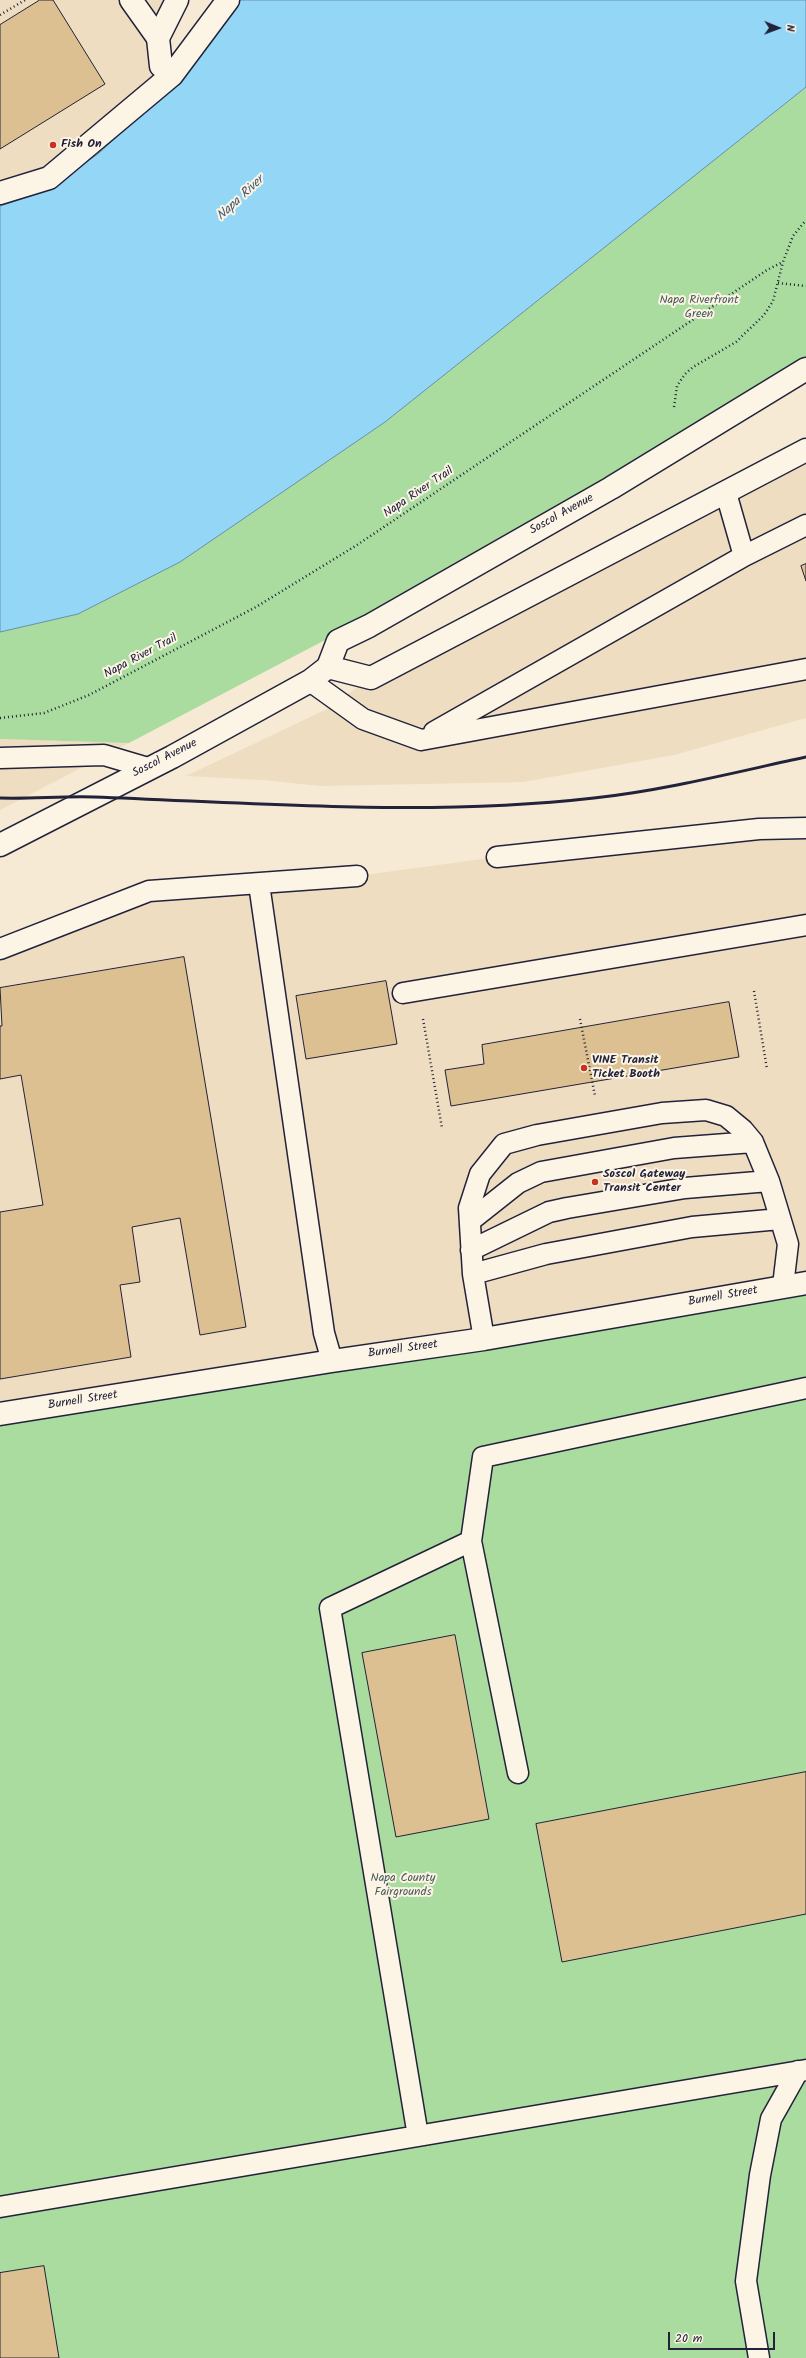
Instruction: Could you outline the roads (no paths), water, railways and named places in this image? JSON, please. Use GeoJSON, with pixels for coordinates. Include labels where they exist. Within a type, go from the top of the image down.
{"type":"FeatureCollection","features":[{"type":"Feature","properties":{"kind":"main road"},"geometry":{"type":"LineString","coordinates":[[130,0],[158,38],[161,66],[172,75]]}},
{"type":"Feature","properties":{"kind":"main road"},"geometry":{"type":"LineString","coordinates":[[158,38],[177,0]]}},
{"type":"Feature","properties":{"kind":"main road"},"geometry":{"type":"LineString","coordinates":[[0,193],[49,178],[172,75],[228,0]]}},
{"type":"Feature","properties":{"kind":"main road","name":"Soscol Avenue"},"geometry":{"type":"LineString","coordinates":[[0,845],[310,681],[328,667],[338,641],[369,626],[611,488],[806,369]]}},
{"type":"Feature","properties":{"kind":"main road"},"geometry":{"type":"LineString","coordinates":[[328,667],[371,678],[806,450]]}},
{"type":"Feature","properties":{"kind":"main road","name":"Burnell Street"},"geometry":{"type":"LineString","coordinates":[[0,1414],[332,1361],[484,1339],[806,1283]]}},
{"type":"Feature","properties":{"kind":"lane"},"geometry":{"type":"LineString","coordinates":[[726,493],[744,556]]}},
{"type":"Feature","properties":{"kind":"lane"},"geometry":{"type":"LineString","coordinates":[[421,740],[744,556],[806,525]]}},
{"type":"Feature","properties":{"kind":"lane"},"geometry":{"type":"LineString","coordinates":[[310,681],[363,719],[421,740],[806,669]]}},
{"type":"Feature","properties":{"kind":"lane"},"geometry":{"type":"LineString","coordinates":[[0,758],[104,755],[148,768]]}},
{"type":"Feature","properties":{"kind":"lane"},"geometry":{"type":"LineString","coordinates":[[497,857],[759,829],[806,828]]}},
{"type":"Feature","properties":{"kind":"lane"},"geometry":{"type":"LineString","coordinates":[[0,949],[149,892],[357,876]]}},
{"type":"Feature","properties":{"kind":"lane"},"geometry":{"type":"LineString","coordinates":[[259,884],[324,1333],[332,1361]]}},
{"type":"Feature","properties":{"kind":"lane"},"geometry":{"type":"LineString","coordinates":[[411,992],[806,925]]}},
{"type":"Feature","properties":{"kind":"lane"},"geometry":{"type":"LineString","coordinates":[[484,1339],[473,1274],[469,1208],[480,1174],[504,1144],[537,1135],[662,1114],[706,1110],[726,1116],[743,1130],[753,1142],[769,1181],[788,1244],[783,1286]]}},
{"type":"Feature","properties":{"kind":"lane"},"geometry":{"type":"LineString","coordinates":[[470,1221],[518,1183],[541,1172],[674,1148],[753,1142]]}},
{"type":"Feature","properties":{"kind":"lane"},"geometry":{"type":"LineString","coordinates":[[472,1250],[549,1212],[685,1188],[769,1181]]}},
{"type":"Feature","properties":{"kind":"lane"},"geometry":{"type":"LineString","coordinates":[[473,1274],[546,1254],[692,1227],[780,1219]]}},
{"type":"Feature","properties":{"kind":"lane"},"geometry":{"type":"LineString","coordinates":[[518,1773],[470,1541],[483,1457],[806,1388]]}},
{"type":"Feature","properties":{"kind":"lane"},"geometry":{"type":"LineString","coordinates":[[418,2136],[330,1608],[470,1541]]}},
{"type":"Feature","properties":{"kind":"lane"},"geometry":{"type":"LineString","coordinates":[[0,2207],[802,2071]]}},
{"type":"Feature","properties":{"kind":"lane"},"geometry":{"type":"LineString","coordinates":[[759,2358],[746,2281],[760,2174],[771,2119],[802,2071]]}},
{"type":"Feature","properties":{"kind":"water","name":"Napa River"},"geometry":{"type":"Polygon","coordinates":[[[237,0],[806,0],[806,87],[385,422],[180,562],[78,614],[0,632],[0,206],[39,193],[98,154],[174,84],[237,0]]]}},
{"type":"Feature","properties":{"kind":"railway"},"geometry":{"type":"LineString","coordinates":[[0,798],[94,797],[281,805],[407,808],[532,804],[621,795],[701,780],[806,757]]}},
{"type":"Feature","properties":{"kind":"place","name":"Fish On"},"geometry":{"type":"Point","coordinates":[53,145]}},
{"type":"Feature","properties":{"kind":"place","name":"VINE Transit Ticket Booth"},"geometry":{"type":"Point","coordinates":[584,1068]}},
{"type":"Feature","properties":{"kind":"place","name":"Soscol Gateway Transit Center"},"geometry":{"type":"Point","coordinates":[595,1182]}},
{"type":"Feature","properties":{"kind":"park label","name":"Napa Riverfront Green"},"geometry":{"type":"Point","coordinates":[699,308]}},
{"type":"Feature","properties":{"kind":"park label","name":"Napa County Fairgrounds"},"geometry":{"type":"Point","coordinates":[403,1886]}}]}
